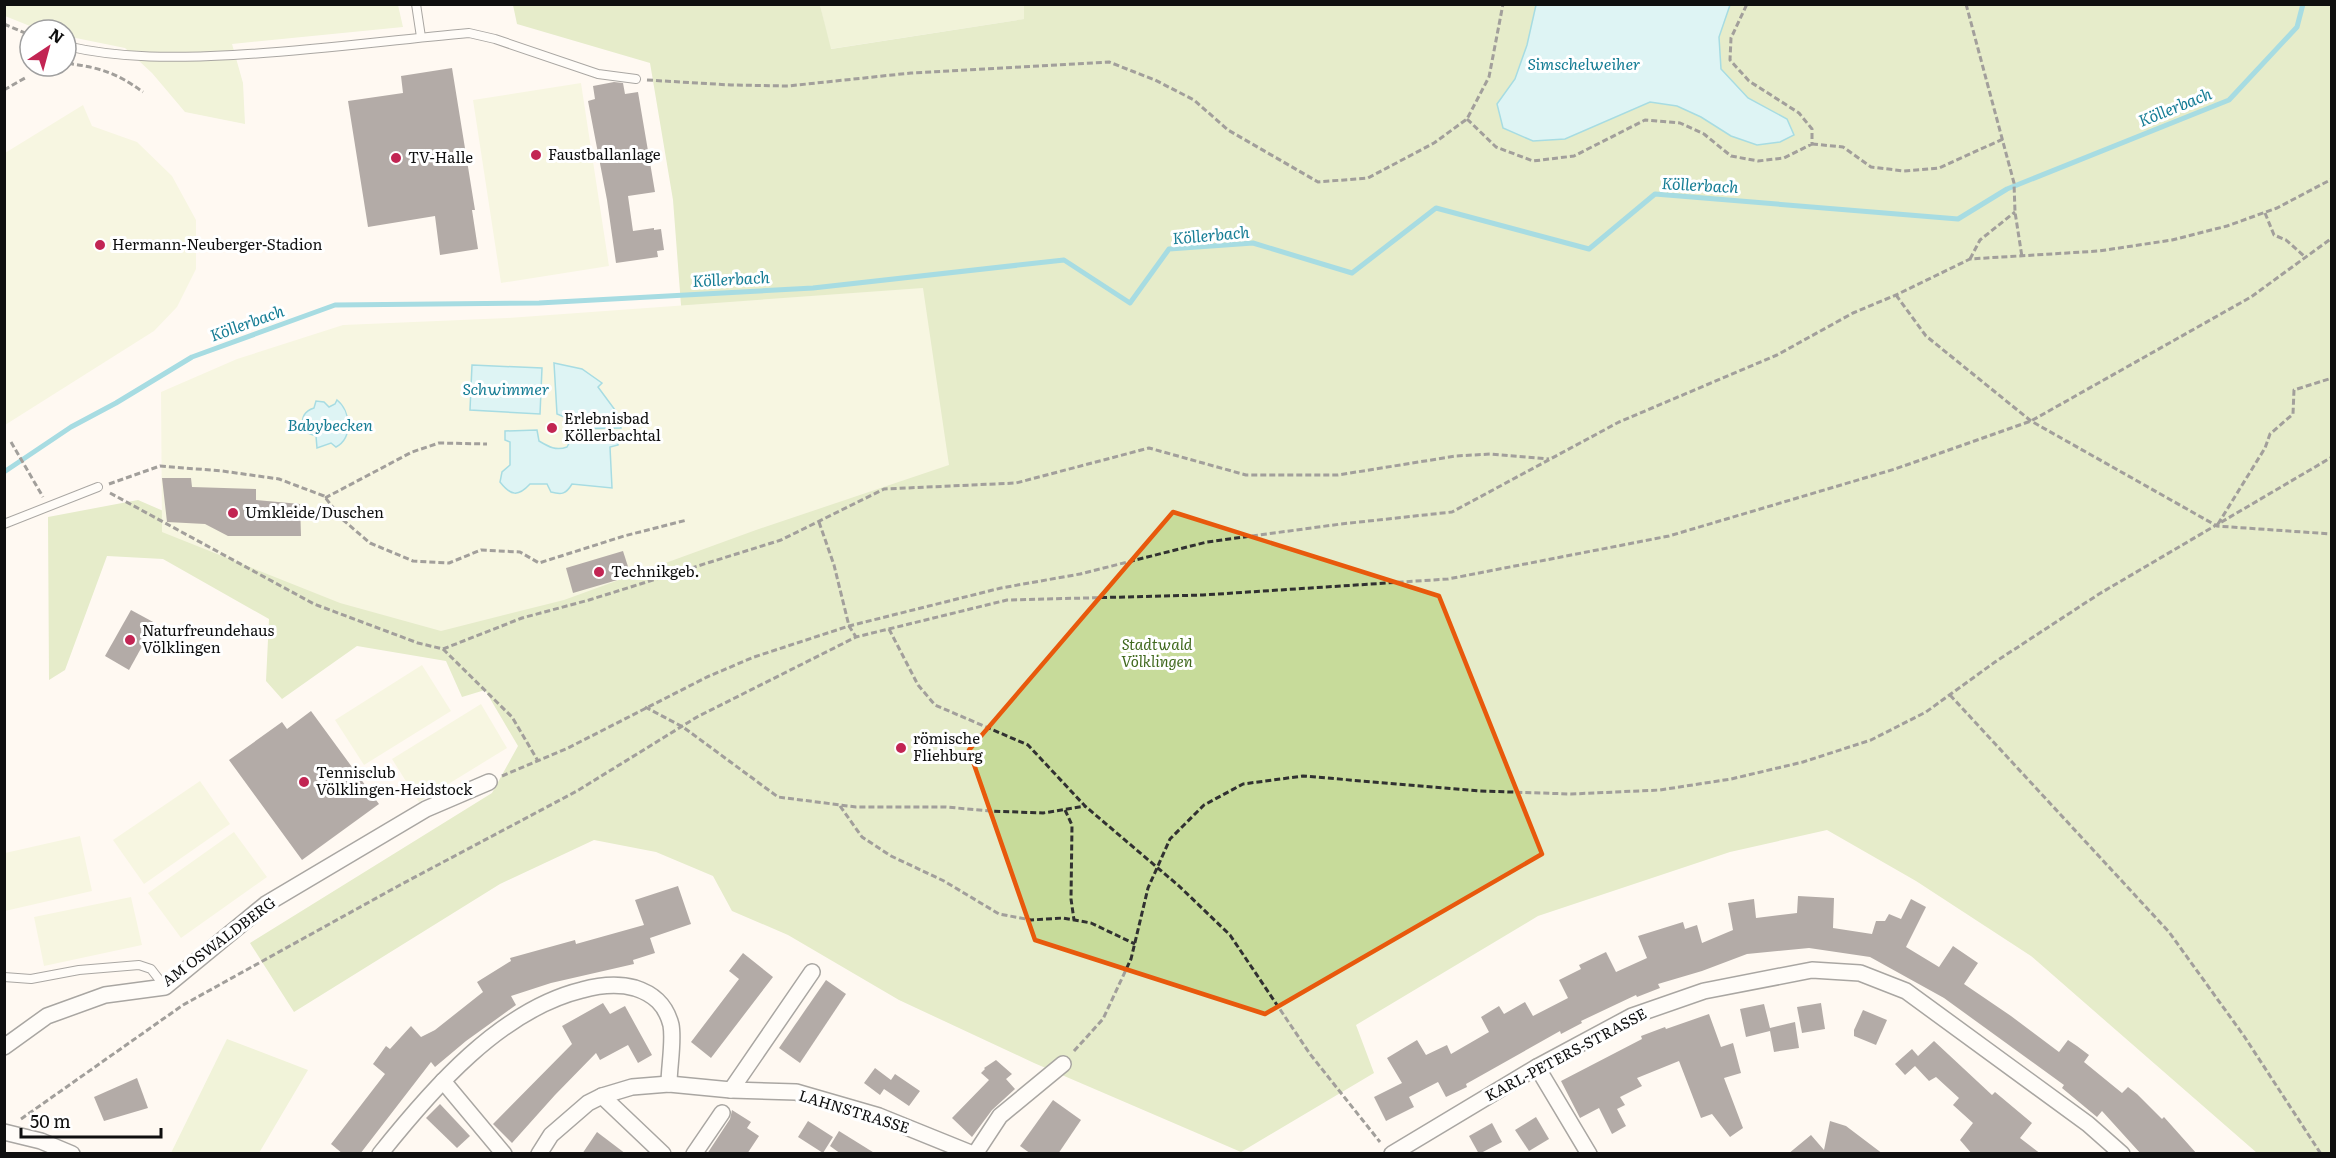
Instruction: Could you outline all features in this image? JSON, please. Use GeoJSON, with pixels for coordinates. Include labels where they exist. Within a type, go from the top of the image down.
{"type":"FeatureCollection","features":[{"type":"Feature","properties":{"kind":"street","name":"AM OSWALDBERG"},"geometry":{"type":"LineString","coordinates":[[4,1047],[47,1016],[105,996],[165,987],[266,904],[426,809],[489,782]]}},
{"type":"Feature","properties":{"kind":"street","name":"KARL-PETERS-STRASSE"},"geometry":{"type":"LineString","coordinates":[[1388,1149],[1632,1016],[1704,991],[1812,970],[1860,973],[1906,991],[2088,1124],[2122,1154]]}},
{"type":"Feature","properties":{"kind":"street"},"geometry":{"type":"LineString","coordinates":[[731,1090],[812,972]]}},
{"type":"Feature","properties":{"kind":"street"},"geometry":{"type":"LineString","coordinates":[[380,1154],[443,1081],[496,1033],[560,995],[600,985],[626,985],[651,993],[664,1008],[671,1026],[669,1084]]}},
{"type":"Feature","properties":{"kind":"street"},"geometry":{"type":"LineString","coordinates":[[974,1154],[1000,1116],[1063,1064]]}},
{"type":"Feature","properties":{"kind":"street"},"geometry":{"type":"LineString","coordinates":[[1537,1067],[1589,1154]]}},
{"type":"Feature","properties":{"kind":"street"},"geometry":{"type":"LineString","coordinates":[[443,1081],[504,1154]]}},
{"type":"Feature","properties":{"kind":"street","name":"LAHNSTRASSE"},"geometry":{"type":"LineString","coordinates":[[539,1154],[551,1135],[588,1103],[632,1087],[669,1084],[731,1090],[796,1092],[879,1116],[974,1154]]}},
{"type":"Feature","properties":{"kind":"street"},"geometry":{"type":"LineString","coordinates":[[602,1096],[663,1154]]}},
{"type":"Feature","properties":{"kind":"street"},"geometry":{"type":"LineString","coordinates":[[694,1154],[722,1113]]}},
{"type":"Feature","properties":{"kind":"street"},"geometry":{"type":"LineString","coordinates":[[9,1128],[72,1154]]}},
{"type":"Feature","properties":{"kind":"lane"},"geometry":{"type":"LineString","coordinates":[[416,4],[421,38]]}},
{"type":"Feature","properties":{"kind":"lane"},"geometry":{"type":"LineString","coordinates":[[78,47],[156,58],[267,53],[469,33],[495,39],[598,74],[636,79]]}},
{"type":"Feature","properties":{"kind":"lane"},"geometry":{"type":"LineString","coordinates":[[4,524],[98,487]]}},
{"type":"Feature","properties":{"kind":"lane"},"geometry":{"type":"LineString","coordinates":[[4,977],[31,979],[79,970],[139,965],[151,969],[165,987]]}},
{"type":"Feature","properties":{"kind":"path"},"geometry":{"type":"LineString","coordinates":[[636,79],[788,86],[911,73],[1109,62],[1155,80],[1194,100],[1227,130],[1318,182],[1368,178],[1434,143],[1467,119],[1489,77],[1503,4]]}},
{"type":"Feature","properties":{"kind":"path"},"geometry":{"type":"LineString","coordinates":[[1747,4],[1731,38],[1730,60],[1749,81],[1799,113],[1812,129],[1812,144]]}},
{"type":"Feature","properties":{"kind":"path"},"geometry":{"type":"LineString","coordinates":[[1966,4],[2014,183],[2015,212],[2022,257]]}},
{"type":"Feature","properties":{"kind":"path"},"geometry":{"type":"LineString","coordinates":[[4,24],[18,30]]}},
{"type":"Feature","properties":{"kind":"path"},"geometry":{"type":"LineString","coordinates":[[78,65],[99,68],[120,76],[143,92]]}},
{"type":"Feature","properties":{"kind":"path"},"geometry":{"type":"LineString","coordinates":[[4,90],[25,78]]}},
{"type":"Feature","properties":{"kind":"path"},"geometry":{"type":"LineString","coordinates":[[1467,119],[1496,147],[1533,161],[1574,156],[1645,120],[1680,123],[1704,134],[1731,156],[1758,161],[1784,158],[1812,144],[1843,147],[1871,167],[1904,171],[1939,168],[2003,139]]}},
{"type":"Feature","properties":{"kind":"path"},"geometry":{"type":"LineString","coordinates":[[489,782],[568,748],[645,707],[754,657],[849,626],[1001,588],[1080,574],[1207,542],[1452,512],[1618,422],[1777,355],[1853,314],[1970,259],[2099,251],[2172,240],[2227,226],[2265,213],[2331,179]]}},
{"type":"Feature","properties":{"kind":"path"},"geometry":{"type":"LineString","coordinates":[[1970,259],[1980,240],[2015,212]]}},
{"type":"Feature","properties":{"kind":"path"},"geometry":{"type":"LineString","coordinates":[[2265,213],[2274,235],[2286,240],[2305,257]]}},
{"type":"Feature","properties":{"kind":"path"},"geometry":{"type":"LineString","coordinates":[[9,1128],[183,1005],[576,791],[697,717],[856,637],[1007,600],[1203,595],[1448,579],[1670,536],[1895,469],[2031,421],[2251,297],[2331,238]]}},
{"type":"Feature","properties":{"kind":"path"},"geometry":{"type":"LineString","coordinates":[[1896,295],[1926,336],[2031,421],[2217,526],[2331,534]]}},
{"type":"Feature","properties":{"kind":"path"},"geometry":{"type":"LineString","coordinates":[[2217,526],[2256,465],[2270,434],[2294,414],[2294,390],[2331,378]]}},
{"type":"Feature","properties":{"kind":"path"},"geometry":{"type":"LineString","coordinates":[[10,441],[48,506]]}},
{"type":"Feature","properties":{"kind":"path"},"geometry":{"type":"LineString","coordinates":[[325,498],[351,482],[421,449],[439,443],[487,444]]}},
{"type":"Feature","properties":{"kind":"path"},"geometry":{"type":"LineString","coordinates":[[442,649],[522,618],[589,600],[781,540],[884,489],[1016,483],[1149,448],[1246,475],[1338,475],[1456,456],[1491,454],[1551,460]]}},
{"type":"Feature","properties":{"kind":"path"},"geometry":{"type":"LineString","coordinates":[[1063,1064],[1103,1018],[1131,959],[1148,888],[1170,839],[1204,805],[1243,784],[1303,776],[1480,791],[1571,794],[1660,790],[1731,779],[1803,762],[1871,740],[1926,712],[2099,594],[2331,457]]}},
{"type":"Feature","properties":{"kind":"path"},"geometry":{"type":"LineString","coordinates":[[98,487],[160,466],[279,479],[325,498],[342,519],[370,543],[413,561],[449,563],[481,550],[520,552],[539,563],[687,520]]}},
{"type":"Feature","properties":{"kind":"path"},"geometry":{"type":"LineString","coordinates":[[98,487],[314,604],[418,643],[442,649],[512,717],[538,761]]}},
{"type":"Feature","properties":{"kind":"path"},"geometry":{"type":"LineString","coordinates":[[819,521],[834,566],[849,626],[856,637]]}},
{"type":"Feature","properties":{"kind":"path"},"geometry":{"type":"LineString","coordinates":[[889,629],[918,685],[935,705],[1028,745],[1085,806],[1157,867],[1230,935],[1310,1054],[1388,1149]]}},
{"type":"Feature","properties":{"kind":"path"},"geometry":{"type":"LineString","coordinates":[[1950,695],[2169,932],[2244,1036],[2321,1154]]}},
{"type":"Feature","properties":{"kind":"path"},"geometry":{"type":"LineString","coordinates":[[645,707],[682,727],[778,797],[839,805],[946,807],[1043,813],[1085,806]]}},
{"type":"Feature","properties":{"kind":"path"},"geometry":{"type":"LineString","coordinates":[[839,805],[862,837],[891,856],[944,881],[999,914],[1031,920],[1063,918],[1091,923],[1135,944]]}},
{"type":"Feature","properties":{"kind":"path"},"geometry":{"type":"LineString","coordinates":[[1065,810],[1072,825],[1071,890],[1074,920]]}},
{"type":"Feature","properties":{"kind":"highlighted area"},"geometry":{"type":"Polygon","coordinates":[[[1173,512],[1439,596],[1542,854],[1265,1014],[1035,940],[969,750],[1173,512]]]}},
{"type":"Feature","properties":{"kind":"green space","name":"Stadtwald Völklingen"},"geometry":{"type":"Polygon","coordinates":[[[1024,4],[2331,5],[2331,1153],[2257,1153],[2031,956],[1916,881],[1827,830],[1730,852],[1538,916],[1356,1025],[1374,1073],[1241,1152],[1034,1063],[899,1000],[788,935],[732,911],[713,876],[656,852],[594,840],[500,884],[294,1012],[250,943],[492,793],[518,746],[485,690],[462,697],[446,661],[357,646],[282,699],[266,681],[269,619],[163,559],[107,556],[65,670],[49,680],[48,517],[138,500],[288,565],[682,318],[673,200],[650,63],[517,24],[513,5],[820,5],[831,49],[1024,19],[1024,4]]]}},
{"type":"Feature","properties":{"kind":"green space"},"geometry":{"type":"Polygon","coordinates":[[[4,5],[398,5],[403,27],[232,44],[243,83],[245,124],[185,112],[152,73],[125,48],[78,38],[78,18],[18,18],[18,21],[5,16],[4,5]]]}},
{"type":"Feature","properties":{"kind":"green space"},"geometry":{"type":"Polygon","coordinates":[[[820,5],[1024,5],[1025,19],[830,49],[820,5]]]}},
{"type":"Feature","properties":{"kind":"green space","name":"Faustballanlage"},"geometry":{"type":"Polygon","coordinates":[[[581,83],[609,266],[501,283],[473,100],[581,83]]]}},
{"type":"Feature","properties":{"kind":"green space","name":"Hermann-Neuberger-Stadion"},"geometry":{"type":"Polygon","coordinates":[[[83,105],[92,126],[137,142],[172,176],[196,220],[196,269],[177,307],[154,331],[5,425],[5,153],[83,105]]]}},
{"type":"Feature","properties":{"kind":"green space","name":"Erlebnisbad Köllerbachtal"},"geometry":{"type":"Polygon","coordinates":[[[923,288],[949,465],[756,530],[564,600],[441,631],[340,603],[162,532],[161,392],[237,359],[343,325],[507,318],[923,288]]]}},
{"type":"Feature","properties":{"kind":"green space"},"geometry":{"type":"Polygon","coordinates":[[[422,665],[451,711],[364,765],[335,720],[422,665]]]}},
{"type":"Feature","properties":{"kind":"green space"},"geometry":{"type":"Polygon","coordinates":[[[481,704],[507,748],[419,802],[392,759],[481,704]]]}},
{"type":"Feature","properties":{"kind":"green space"},"geometry":{"type":"Polygon","coordinates":[[[200,781],[230,824],[144,884],[113,840],[200,781]]]}},
{"type":"Feature","properties":{"kind":"green space"},"geometry":{"type":"Polygon","coordinates":[[[234,832],[267,877],[181,938],[148,893],[234,832]]]}},
{"type":"Feature","properties":{"kind":"green space"},"geometry":{"type":"Polygon","coordinates":[[[80,836],[92,891],[5,911],[5,853],[80,836]]]}},
{"type":"Feature","properties":{"kind":"green space"},"geometry":{"type":"Polygon","coordinates":[[[131,897],[142,945],[44,966],[34,917],[131,897]]]}},
{"type":"Feature","properties":{"kind":"green space"},"geometry":{"type":"Polygon","coordinates":[[[227,1039],[308,1070],[259,1153],[171,1153],[227,1039]]]}},
{"type":"Feature","properties":{"kind":"water","name":"Simschelweiher"},"geometry":{"type":"Polygon","coordinates":[[[1536,5],[1730,5],[1719,37],[1721,69],[1748,98],[1787,119],[1794,135],[1780,142],[1757,145],[1731,136],[1701,117],[1677,106],[1650,102],[1565,139],[1533,141],[1503,128],[1497,104],[1515,79],[1527,45],[1536,5]]]}},
{"type":"Feature","properties":{"kind":"water"},"geometry":{"type":"Polygon","coordinates":[[[554,363],[582,369],[602,383],[598,387],[618,414],[621,428],[574,429],[567,418],[557,414],[554,363]]]}},
{"type":"Feature","properties":{"kind":"water","name":"Schwimmer"},"geometry":{"type":"Polygon","coordinates":[[[472,365],[542,368],[540,414],[470,410],[472,365]]]}},
{"type":"Feature","properties":{"kind":"water","name":"Babybecken"},"geometry":{"type":"Polygon","coordinates":[[[337,400],[347,417],[345,437],[336,447],[331,443],[317,448],[316,436],[308,433],[302,427],[303,417],[314,408],[316,401],[324,402],[329,407],[337,400]]]}},
{"type":"Feature","properties":{"kind":"water"},"geometry":{"type":"Polygon","coordinates":[[[537,430],[539,441],[556,448],[567,447],[573,436],[618,438],[618,445],[610,447],[612,488],[572,484],[566,492],[558,493],[551,492],[547,484],[530,484],[518,493],[508,490],[500,482],[502,472],[510,465],[510,442],[505,440],[505,431],[537,430]]]}},
{"type":"Feature","properties":{"kind":"building","name":"TV-Halle"},"geometry":{"type":"Polygon","coordinates":[[[452,68],[475,210],[472,210],[478,249],[440,255],[435,216],[368,227],[348,101],[403,93],[401,76],[452,68]]]}},
{"type":"Feature","properties":{"kind":"building"},"geometry":{"type":"Polygon","coordinates":[[[614,82],[623,83],[625,94],[638,92],[655,192],[628,196],[633,231],[661,229],[664,250],[657,251],[658,257],[616,263],[607,200],[588,101],[595,99],[593,86],[614,82]]]}},
{"type":"Feature","properties":{"kind":"building","name":"Umkleide/Duschen"},"geometry":{"type":"Polygon","coordinates":[[[162,478],[191,478],[192,487],[256,489],[256,500],[300,504],[301,536],[228,536],[205,524],[167,522],[162,478]]]}},
{"type":"Feature","properties":{"kind":"building","name":"Technikgeb."},"geometry":{"type":"Polygon","coordinates":[[[623,551],[631,576],[573,593],[566,568],[623,551]]]}},
{"type":"Feature","properties":{"kind":"building","name":"Naturfreundehaus Völklingen"},"geometry":{"type":"Polygon","coordinates":[[[131,610],[155,623],[129,670],[105,656],[131,610]]]}},
{"type":"Feature","properties":{"kind":"building","name":"Tennisclub Völklingen-Heidstock"},"geometry":{"type":"Polygon","coordinates":[[[311,711],[379,804],[302,860],[229,760],[282,722],[287,729],[311,711]]]}},
{"type":"Feature","properties":{"kind":"building"},"geometry":{"type":"Polygon","coordinates":[[[678,886],[691,924],[650,938],[655,953],[633,960],[634,964],[551,983],[511,996],[516,1005],[466,1041],[435,1067],[431,1062],[360,1154],[343,1154],[331,1144],[385,1074],[373,1064],[386,1046],[390,1049],[411,1026],[421,1037],[435,1030],[483,992],[477,982],[511,961],[510,958],[575,940],[576,944],[644,925],[635,900],[678,886]]]}},
{"type":"Feature","properties":{"kind":"building"},"geometry":{"type":"Polygon","coordinates":[[[1798,896],[1834,898],[1833,928],[1872,934],[1876,921],[1885,921],[1889,914],[1901,919],[1911,899],[1926,907],[1906,947],[1939,967],[1953,946],[1978,963],[1964,984],[2059,1052],[2068,1040],[2077,1046],[2089,1055],[2084,1062],[2122,1093],[2128,1087],[2137,1094],[2162,1119],[2164,1117],[2197,1154],[2141,1154],[2102,1111],[2097,1117],[2062,1088],[2064,1085],[1944,998],[1870,957],[1809,948],[1747,954],[1658,984],[1660,988],[1637,997],[1636,995],[1581,1021],[1582,1023],[1561,1034],[1560,1031],[1466,1084],[1467,1087],[1446,1097],[1438,1082],[1409,1097],[1414,1107],[1386,1121],[1374,1097],[1402,1083],[1387,1058],[1417,1040],[1426,1055],[1447,1045],[1451,1054],[1489,1032],[1481,1017],[1499,1006],[1504,1014],[1525,1002],[1533,1016],[1568,998],[1559,980],[1581,969],[1579,965],[1606,952],[1616,972],[1647,958],[1638,936],[1683,922],[1685,929],[1697,925],[1702,943],[1733,930],[1728,903],[1754,899],[1756,918],[1797,913],[1798,896]]]}},
{"type":"Feature","properties":{"kind":"building"},"geometry":{"type":"Polygon","coordinates":[[[743,953],[773,977],[711,1058],[691,1042],[739,979],[729,971],[743,953]]]}},
{"type":"Feature","properties":{"kind":"building"},"geometry":{"type":"Polygon","coordinates":[[[826,980],[846,994],[800,1063],[779,1048],[826,980]]]}},
{"type":"Feature","properties":{"kind":"building"},"geometry":{"type":"Polygon","coordinates":[[[603,1003],[610,1014],[625,1006],[652,1055],[638,1063],[628,1045],[600,1060],[596,1053],[512,1143],[493,1124],[572,1044],[562,1026],[603,1003]]]}},
{"type":"Feature","properties":{"kind":"building"},"geometry":{"type":"Polygon","coordinates":[[[1821,1003],[1825,1029],[1802,1033],[1797,1007],[1821,1003]]]}},
{"type":"Feature","properties":{"kind":"building"},"geometry":{"type":"Polygon","coordinates":[[[1764,1004],[1770,1028],[1795,1022],[1799,1048],[1774,1052],[1770,1031],[1746,1037],[1740,1009],[1764,1004]]]}},
{"type":"Feature","properties":{"kind":"building"},"geometry":{"type":"Polygon","coordinates":[[[1863,1010],[1887,1020],[1876,1045],[1854,1036],[1854,1030],[1863,1010]]]}},
{"type":"Feature","properties":{"kind":"building"},"geometry":{"type":"Polygon","coordinates":[[[1709,1014],[1721,1047],[1733,1043],[1741,1073],[1724,1078],[1743,1128],[1730,1137],[1712,1114],[1701,1118],[1679,1061],[1637,1078],[1642,1086],[1620,1097],[1625,1105],[1617,1109],[1626,1126],[1612,1134],[1599,1108],[1580,1118],[1561,1081],[1642,1039],[1641,1036],[1709,1014]]]}},
{"type":"Feature","properties":{"kind":"building"},"geometry":{"type":"Polygon","coordinates":[[[1934,1041],[1992,1095],[1995,1092],[2032,1123],[2020,1138],[2041,1154],[1972,1154],[1960,1140],[1973,1123],[1953,1105],[1959,1098],[1936,1077],[1929,1081],[1915,1066],[1905,1075],[1895,1064],[1912,1049],[1918,1056],[1934,1041]]]}},
{"type":"Feature","properties":{"kind":"building"},"geometry":{"type":"Polygon","coordinates":[[[996,1060],[1012,1074],[1006,1079],[1015,1089],[992,1110],[972,1137],[952,1118],[989,1080],[981,1073],[984,1068],[996,1060]]]}},
{"type":"Feature","properties":{"kind":"building"},"geometry":{"type":"Polygon","coordinates":[[[875,1068],[891,1080],[895,1074],[920,1091],[909,1106],[884,1089],[880,1095],[864,1083],[875,1068]]]}},
{"type":"Feature","properties":{"kind":"building"},"geometry":{"type":"Polygon","coordinates":[[[137,1078],[148,1108],[104,1121],[94,1097],[137,1078]]]}},
{"type":"Feature","properties":{"kind":"building"},"geometry":{"type":"Polygon","coordinates":[[[1053,1100],[1081,1120],[1058,1154],[1031,1154],[1020,1146],[1053,1100]]]}},
{"type":"Feature","properties":{"kind":"building"},"geometry":{"type":"Polygon","coordinates":[[[440,1104],[470,1136],[457,1148],[426,1118],[440,1104]]]}},
{"type":"Feature","properties":{"kind":"building"},"geometry":{"type":"Polygon","coordinates":[[[732,1110],[751,1122],[747,1128],[759,1136],[747,1154],[707,1154],[730,1119],[732,1110]]]}},
{"type":"Feature","properties":{"kind":"building"},"geometry":{"type":"Polygon","coordinates":[[[1536,1117],[1549,1139],[1529,1151],[1515,1130],[1536,1117]]]}},
{"type":"Feature","properties":{"kind":"building"},"geometry":{"type":"Polygon","coordinates":[[[808,1121],[833,1137],[823,1153],[798,1137],[808,1121]]]}},
{"type":"Feature","properties":{"kind":"building"},"geometry":{"type":"Polygon","coordinates":[[[1830,1121],[1846,1126],[1883,1154],[1788,1154],[1811,1135],[1824,1150],[1830,1121]]]}},
{"type":"Feature","properties":{"kind":"building"},"geometry":{"type":"Polygon","coordinates":[[[1492,1123],[1502,1142],[1479,1154],[1469,1136],[1492,1123]]]}},
{"type":"Feature","properties":{"kind":"building"},"geometry":{"type":"Polygon","coordinates":[[[839,1131],[876,1154],[841,1154],[830,1146],[839,1131]]]}},
{"type":"Feature","properties":{"kind":"building"},"geometry":{"type":"Polygon","coordinates":[[[597,1132],[626,1154],[582,1154],[597,1132]]]}},
{"type":"Feature","properties":{"kind":"waterway","name":"Köllerbach"},"geometry":{"type":"LineString","coordinates":[[4,472],[71,427],[192,357],[335,305],[539,303],[813,288],[1064,260],[1130,303],[1169,249],[1253,243],[1352,273],[1436,208],[1589,249],[1655,194],[1958,219],[2007,189],[2229,100],[2297,27],[2303,4]]}},
{"type":"Feature","properties":{"kind":"place","name":"Faustballanlage"},"geometry":{"type":"Point","coordinates":[536,155]}},
{"type":"Feature","properties":{"kind":"place","name":"TV-Halle"},"geometry":{"type":"Point","coordinates":[396,158]}},
{"type":"Feature","properties":{"kind":"place","name":"Hermann-Neuberger-Stadion"},"geometry":{"type":"Point","coordinates":[100,245]}},
{"type":"Feature","properties":{"kind":"place","name":"Erlebnisbad Köllerbachtal"},"geometry":{"type":"Point","coordinates":[552,428]}},
{"type":"Feature","properties":{"kind":"place","name":"Umkleide/Duschen"},"geometry":{"type":"Point","coordinates":[233,513]}},
{"type":"Feature","properties":{"kind":"place","name":"Technikgeb."},"geometry":{"type":"Point","coordinates":[599,572]}},
{"type":"Feature","properties":{"kind":"place","name":"Naturfreundehaus Völklingen"},"geometry":{"type":"Point","coordinates":[130,640]}},
{"type":"Feature","properties":{"kind":"place","name":"römische Fliehburg"},"geometry":{"type":"Point","coordinates":[901,748]}},
{"type":"Feature","properties":{"kind":"place","name":"Tennisclub Völklingen-Heidstock"},"geometry":{"type":"Point","coordinates":[304,782]}}]}
